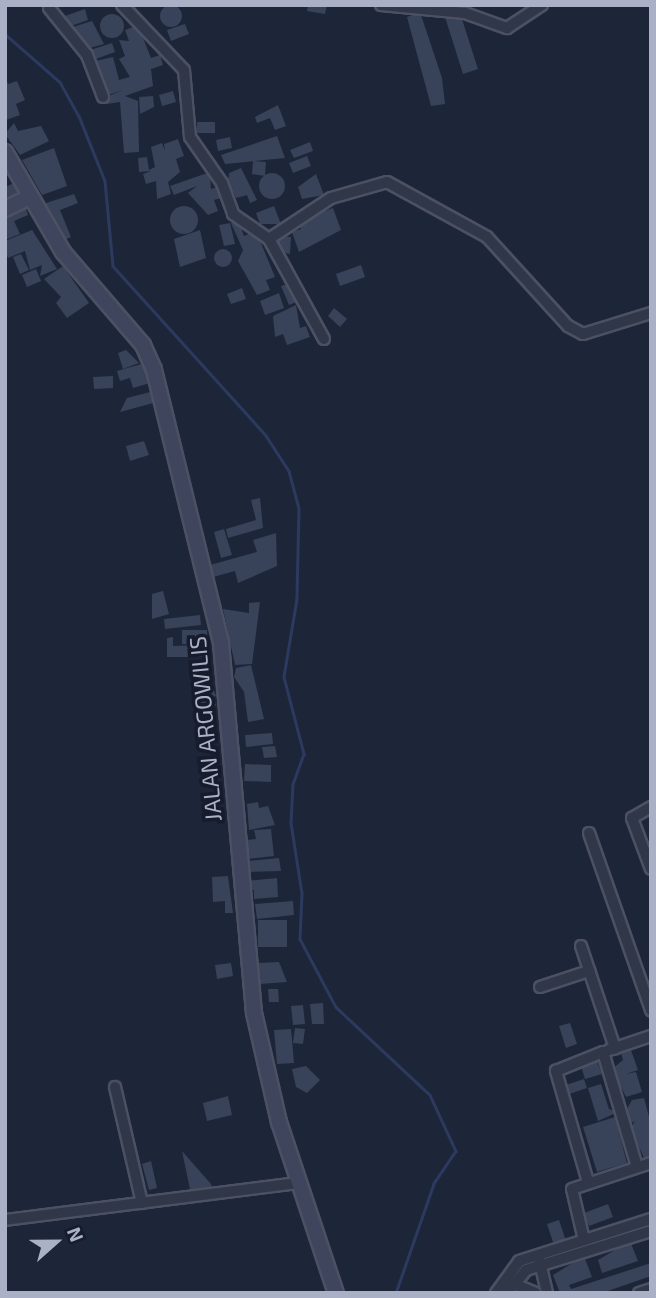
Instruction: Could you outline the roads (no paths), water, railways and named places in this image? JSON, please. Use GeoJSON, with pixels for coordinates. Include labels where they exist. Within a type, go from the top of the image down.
{"type":"FeatureCollection","features":[{"type":"Feature","properties":{"kind":"street"},"geometry":{"type":"LineString","coordinates":[[122,5],[184,69],[190,136],[236,217],[270,239],[324,339]]}},
{"type":"Feature","properties":{"kind":"street"},"geometry":{"type":"LineString","coordinates":[[381,5],[465,13],[507,28],[542,5]]}},
{"type":"Feature","properties":{"kind":"street"},"geometry":{"type":"LineString","coordinates":[[50,6],[87,55],[103,97]]}},
{"type":"Feature","properties":{"kind":"street","name":"JALAN ARGOWILIS"},"geometry":{"type":"LineString","coordinates":[[5,152],[63,252],[144,345],[154,370],[221,643],[245,961],[292,1184],[336,1293]]}},
{"type":"Feature","properties":{"kind":"street"},"geometry":{"type":"LineString","coordinates":[[270,239],[331,198],[387,182],[487,237],[568,326],[583,334],[651,313]]}},
{"type":"Feature","properties":{"kind":"street"},"geometry":{"type":"LineString","coordinates":[[5,209],[30,197]]}},
{"type":"Feature","properties":{"kind":"street"},"geometry":{"type":"LineString","coordinates":[[651,807],[632,818],[651,869]]}},
{"type":"Feature","properties":{"kind":"street"},"geometry":{"type":"LineString","coordinates":[[589,833],[651,1010]]}},
{"type":"Feature","properties":{"kind":"street"},"geometry":{"type":"LineString","coordinates":[[580,946],[615,1048]]}},
{"type":"Feature","properties":{"kind":"street"},"geometry":{"type":"LineString","coordinates":[[540,987],[589,971]]}},
{"type":"Feature","properties":{"kind":"street"},"geometry":{"type":"LineString","coordinates":[[589,1182],[555,1071],[651,1036]]}},
{"type":"Feature","properties":{"kind":"street"},"geometry":{"type":"LineString","coordinates":[[603,1052],[637,1167]]}},
{"type":"Feature","properties":{"kind":"street"},"geometry":{"type":"LineString","coordinates":[[115,1087],[142,1203]]}},
{"type":"Feature","properties":{"kind":"street"},"geometry":{"type":"LineString","coordinates":[[584,1240],[571,1193],[589,1182],[651,1163]]}},
{"type":"Feature","properties":{"kind":"street"},"geometry":{"type":"LineString","coordinates":[[5,1220],[292,1184]]}},
{"type":"Feature","properties":{"kind":"street"},"geometry":{"type":"LineString","coordinates":[[496,1293],[510,1268],[627,1233],[651,1219]]}},
{"type":"Feature","properties":{"kind":"street"},"geometry":{"type":"LineString","coordinates":[[510,1288],[540,1259],[584,1240],[651,1231]]}},
{"type":"Feature","properties":{"kind":"street"},"geometry":{"type":"LineString","coordinates":[[540,1259],[547,1293]]}},
{"type":"Feature","properties":{"kind":"street"},"geometry":{"type":"LineString","coordinates":[[510,1288],[536,1293]]}},
{"type":"Feature","properties":{"kind":"street"},"geometry":{"type":"LineString","coordinates":[[639,1293],[651,1289]]}},
{"type":"Feature","properties":{"kind":"waterway"},"geometry":{"type":"LineString","coordinates":[[5,34],[60,82],[79,116],[105,181],[113,266],[265,434],[289,471],[299,508],[297,599],[284,677],[304,754],[293,785],[291,823],[302,893],[300,939],[336,1007],[430,1095],[456,1151],[434,1184],[396,1293]]}}]}
